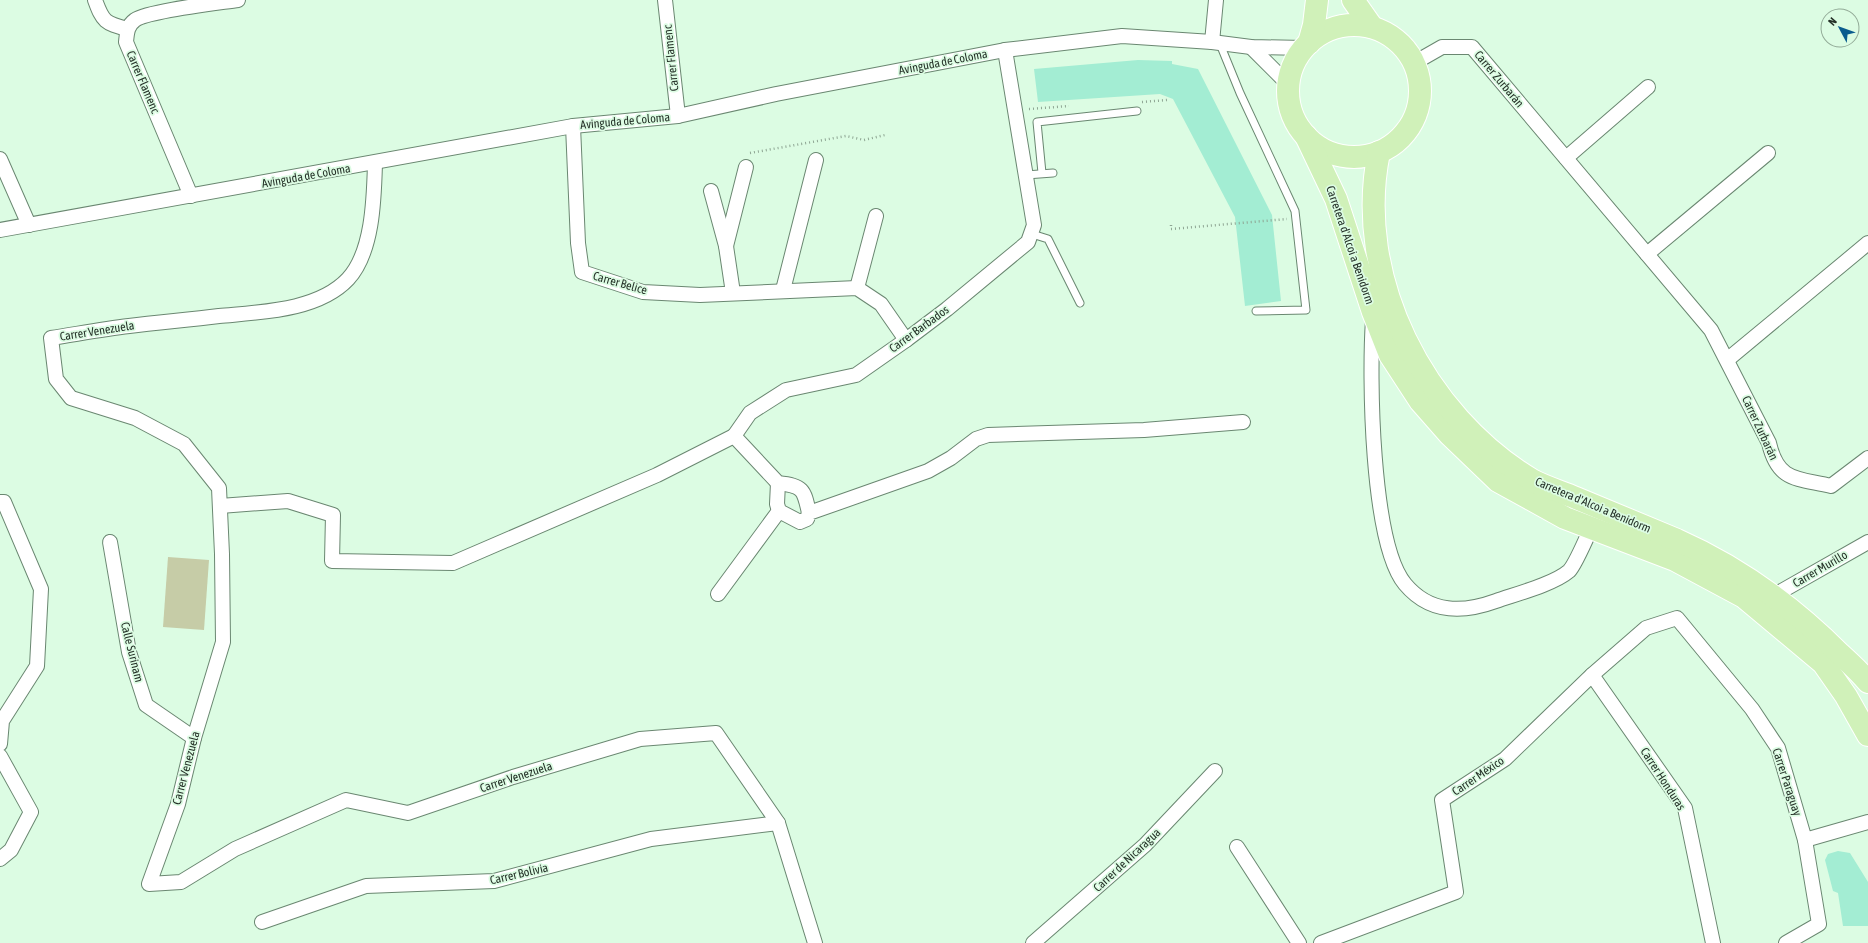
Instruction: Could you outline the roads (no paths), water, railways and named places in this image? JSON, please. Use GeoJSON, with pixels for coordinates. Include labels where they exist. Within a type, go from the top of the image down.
{"type":"FeatureCollection","features":[{"type":"Feature","properties":{"kind":"main road"},"geometry":{"type":"LineString","coordinates":[[1306,45],[1327,30],[1349,25],[1372,27],[1394,39],[1403,47],[1414,63],[1420,84],[1418,105],[1410,125],[1397,141],[1379,152],[1359,157],[1339,156],[1321,148],[1306,136],[1293,115],[1289,103],[1288,84],[1291,70],[1306,45],[1314,25],[1317,0]]}},
{"type":"Feature","properties":{"kind":"main road"},"geometry":{"type":"LineString","coordinates":[[1353,0],[1372,27]]}},
{"type":"Feature","properties":{"kind":"main road","name":"Carretera d'Alcoi a Benidorm"},"geometry":{"type":"LineString","coordinates":[[1306,136],[1336,199],[1373,312],[1390,355],[1420,401],[1449,434],[1498,481],[1565,518],[1674,560],[1744,597],[1823,663],[1846,696],[1868,735]]}},
{"type":"Feature","properties":{"kind":"main road","name":"Carretera d'Alcoi a Benidorm"},"geometry":{"type":"LineString","coordinates":[[1379,152],[1373,178],[1373,201],[1378,260],[1395,314],[1418,365],[1450,410],[1490,450],[1533,480],[1680,542],[1736,570],[1773,596],[1826,640],[1868,682]]}},
{"type":"Feature","properties":{"kind":"street"},"geometry":{"type":"LineString","coordinates":[[95,0],[100,13],[108,24],[127,29],[135,20],[151,15],[231,1]]}},
{"type":"Feature","properties":{"kind":"street","name":"Carrer Flamenc"},"geometry":{"type":"LineString","coordinates":[[665,0],[678,116]]}},
{"type":"Feature","properties":{"kind":"street"},"geometry":{"type":"LineString","coordinates":[[1216,0],[1216,43]]}},
{"type":"Feature","properties":{"kind":"street","name":"Carrer Flamenc"},"geometry":{"type":"LineString","coordinates":[[127,29],[126,42],[191,196]]}},
{"type":"Feature","properties":{"kind":"street","name":"Avinguda de Coloma"},"geometry":{"type":"LineString","coordinates":[[0,230],[573,126],[678,116],[776,94],[1005,50],[1122,36],[1251,47],[1306,45]]}},
{"type":"Feature","properties":{"kind":"street","name":"Carrer Zurbarán"},"geometry":{"type":"LineString","coordinates":[[1414,63],[1442,46],[1472,47],[1711,330],[1769,443],[1773,460],[1789,477],[1831,486],[1868,458]]}},
{"type":"Feature","properties":{"kind":"street"},"geometry":{"type":"LineString","coordinates":[[1251,47],[1288,84]]}},
{"type":"Feature","properties":{"kind":"street"},"geometry":{"type":"LineString","coordinates":[[1005,50],[1034,225],[1032,234]]}},
{"type":"Feature","properties":{"kind":"street"},"geometry":{"type":"LineString","coordinates":[[1566,158],[1648,87]]}},
{"type":"Feature","properties":{"kind":"street","name":"Carrer Belice"},"geometry":{"type":"LineString","coordinates":[[573,126],[578,243],[582,272],[642,292],[700,295],[783,290],[857,288]]}},
{"type":"Feature","properties":{"kind":"street"},"geometry":{"type":"LineString","coordinates":[[1647,254],[1768,153]]}},
{"type":"Feature","properties":{"kind":"street"},"geometry":{"type":"LineString","coordinates":[[0,159],[29,225]]}},
{"type":"Feature","properties":{"kind":"street"},"geometry":{"type":"LineString","coordinates":[[783,290],[816,160]]}},
{"type":"Feature","properties":{"kind":"street","name":"Carrer Venezuela"},"geometry":{"type":"LineString","coordinates":[[375,163],[373,212],[360,257],[348,279],[326,295],[313,301],[271,311],[128,326],[51,338],[56,379],[71,398],[135,418],[184,444],[220,488],[222,642],[194,738],[178,804],[149,884],[181,882],[235,849],[346,800],[408,813],[513,777],[640,739],[716,733],[778,823],[815,943]]}},
{"type":"Feature","properties":{"kind":"street"},"geometry":{"type":"LineString","coordinates":[[726,246],[746,167]]}},
{"type":"Feature","properties":{"kind":"street"},"geometry":{"type":"LineString","coordinates":[[711,191],[726,246],[733,293]]}},
{"type":"Feature","properties":{"kind":"street"},"geometry":{"type":"LineString","coordinates":[[876,216],[857,288],[881,304],[906,340]]}},
{"type":"Feature","properties":{"kind":"street","name":"Carrer Barbados"},"geometry":{"type":"LineString","coordinates":[[734,436],[750,413],[786,390],[856,375],[906,340],[1007,261],[1028,242],[1032,234]]}},
{"type":"Feature","properties":{"kind":"street"},"geometry":{"type":"LineString","coordinates":[[1727,360],[1868,243]]}},
{"type":"Feature","properties":{"kind":"street"},"geometry":{"type":"LineString","coordinates":[[1373,312],[1370,361],[1378,488],[1389,553],[1405,584],[1425,602],[1446,609],[1479,607],[1554,580],[1569,570],[1591,528]]}},
{"type":"Feature","properties":{"kind":"street"},"geometry":{"type":"LineString","coordinates":[[810,513],[928,471],[951,458],[976,439],[988,434],[1144,430],[1243,422]]}},
{"type":"Feature","properties":{"kind":"street"},"geometry":{"type":"LineString","coordinates":[[220,506],[288,501],[333,515],[332,561],[453,563],[657,475],[734,436],[778,483],[795,485],[803,490],[810,513],[807,519],[800,522],[779,511],[777,504],[778,483]]}},
{"type":"Feature","properties":{"kind":"street"},"geometry":{"type":"LineString","coordinates":[[0,502],[4,502],[41,589],[37,666],[2,721],[0,744]]}},
{"type":"Feature","properties":{"kind":"street"},"geometry":{"type":"LineString","coordinates":[[718,594],[779,511]]}},
{"type":"Feature","properties":{"kind":"street","name":"Calle Surinam"},"geometry":{"type":"LineString","coordinates":[[110,542],[129,652],[146,705],[194,738]]}},
{"type":"Feature","properties":{"kind":"street","name":"Carrer Murillo"},"geometry":{"type":"LineString","coordinates":[[1773,596],[1868,542]]}},
{"type":"Feature","properties":{"kind":"street","name":"Carrer México"},"geometry":{"type":"LineString","coordinates":[[1321,943],[1456,892],[1442,800],[1505,759],[1592,675],[1646,628],[1677,618]]}},
{"type":"Feature","properties":{"kind":"street","name":"Carrer Paraguay"},"geometry":{"type":"LineString","coordinates":[[1677,618],[1752,709],[1778,748],[1805,840],[1819,924],[1786,943]]}},
{"type":"Feature","properties":{"kind":"street","name":"Carrer Honduras"},"geometry":{"type":"LineString","coordinates":[[1592,675],[1685,808],[1713,943]]}},
{"type":"Feature","properties":{"kind":"street"},"geometry":{"type":"LineString","coordinates":[[0,756],[31,812],[11,850],[0,859]]}},
{"type":"Feature","properties":{"kind":"street","name":"Carrer de Nicaragua"},"geometry":{"type":"LineString","coordinates":[[1033,943],[1145,845],[1215,771]]}},
{"type":"Feature","properties":{"kind":"street"},"geometry":{"type":"LineString","coordinates":[[1805,840],[1868,822]]}},
{"type":"Feature","properties":{"kind":"street","name":"Carrer Bolivia"},"geometry":{"type":"LineString","coordinates":[[262,922],[366,886],[494,882],[651,839],[778,823]]}},
{"type":"Feature","properties":{"kind":"street"},"geometry":{"type":"LineString","coordinates":[[1237,847],[1299,943]]}},
{"type":"Feature","properties":{"kind":"lane"},"geometry":{"type":"LineString","coordinates":[[1216,43],[1295,211],[1306,310],[1256,311]]}},
{"type":"Feature","properties":{"kind":"lane"},"geometry":{"type":"LineString","coordinates":[[1042,173],[1037,122],[1137,111]]}},
{"type":"Feature","properties":{"kind":"lane"},"geometry":{"type":"LineString","coordinates":[[1026,175],[1053,173]]}},
{"type":"Feature","properties":{"kind":"lane"},"geometry":{"type":"LineString","coordinates":[[1032,234],[1048,239],[1080,303]]}}]}
